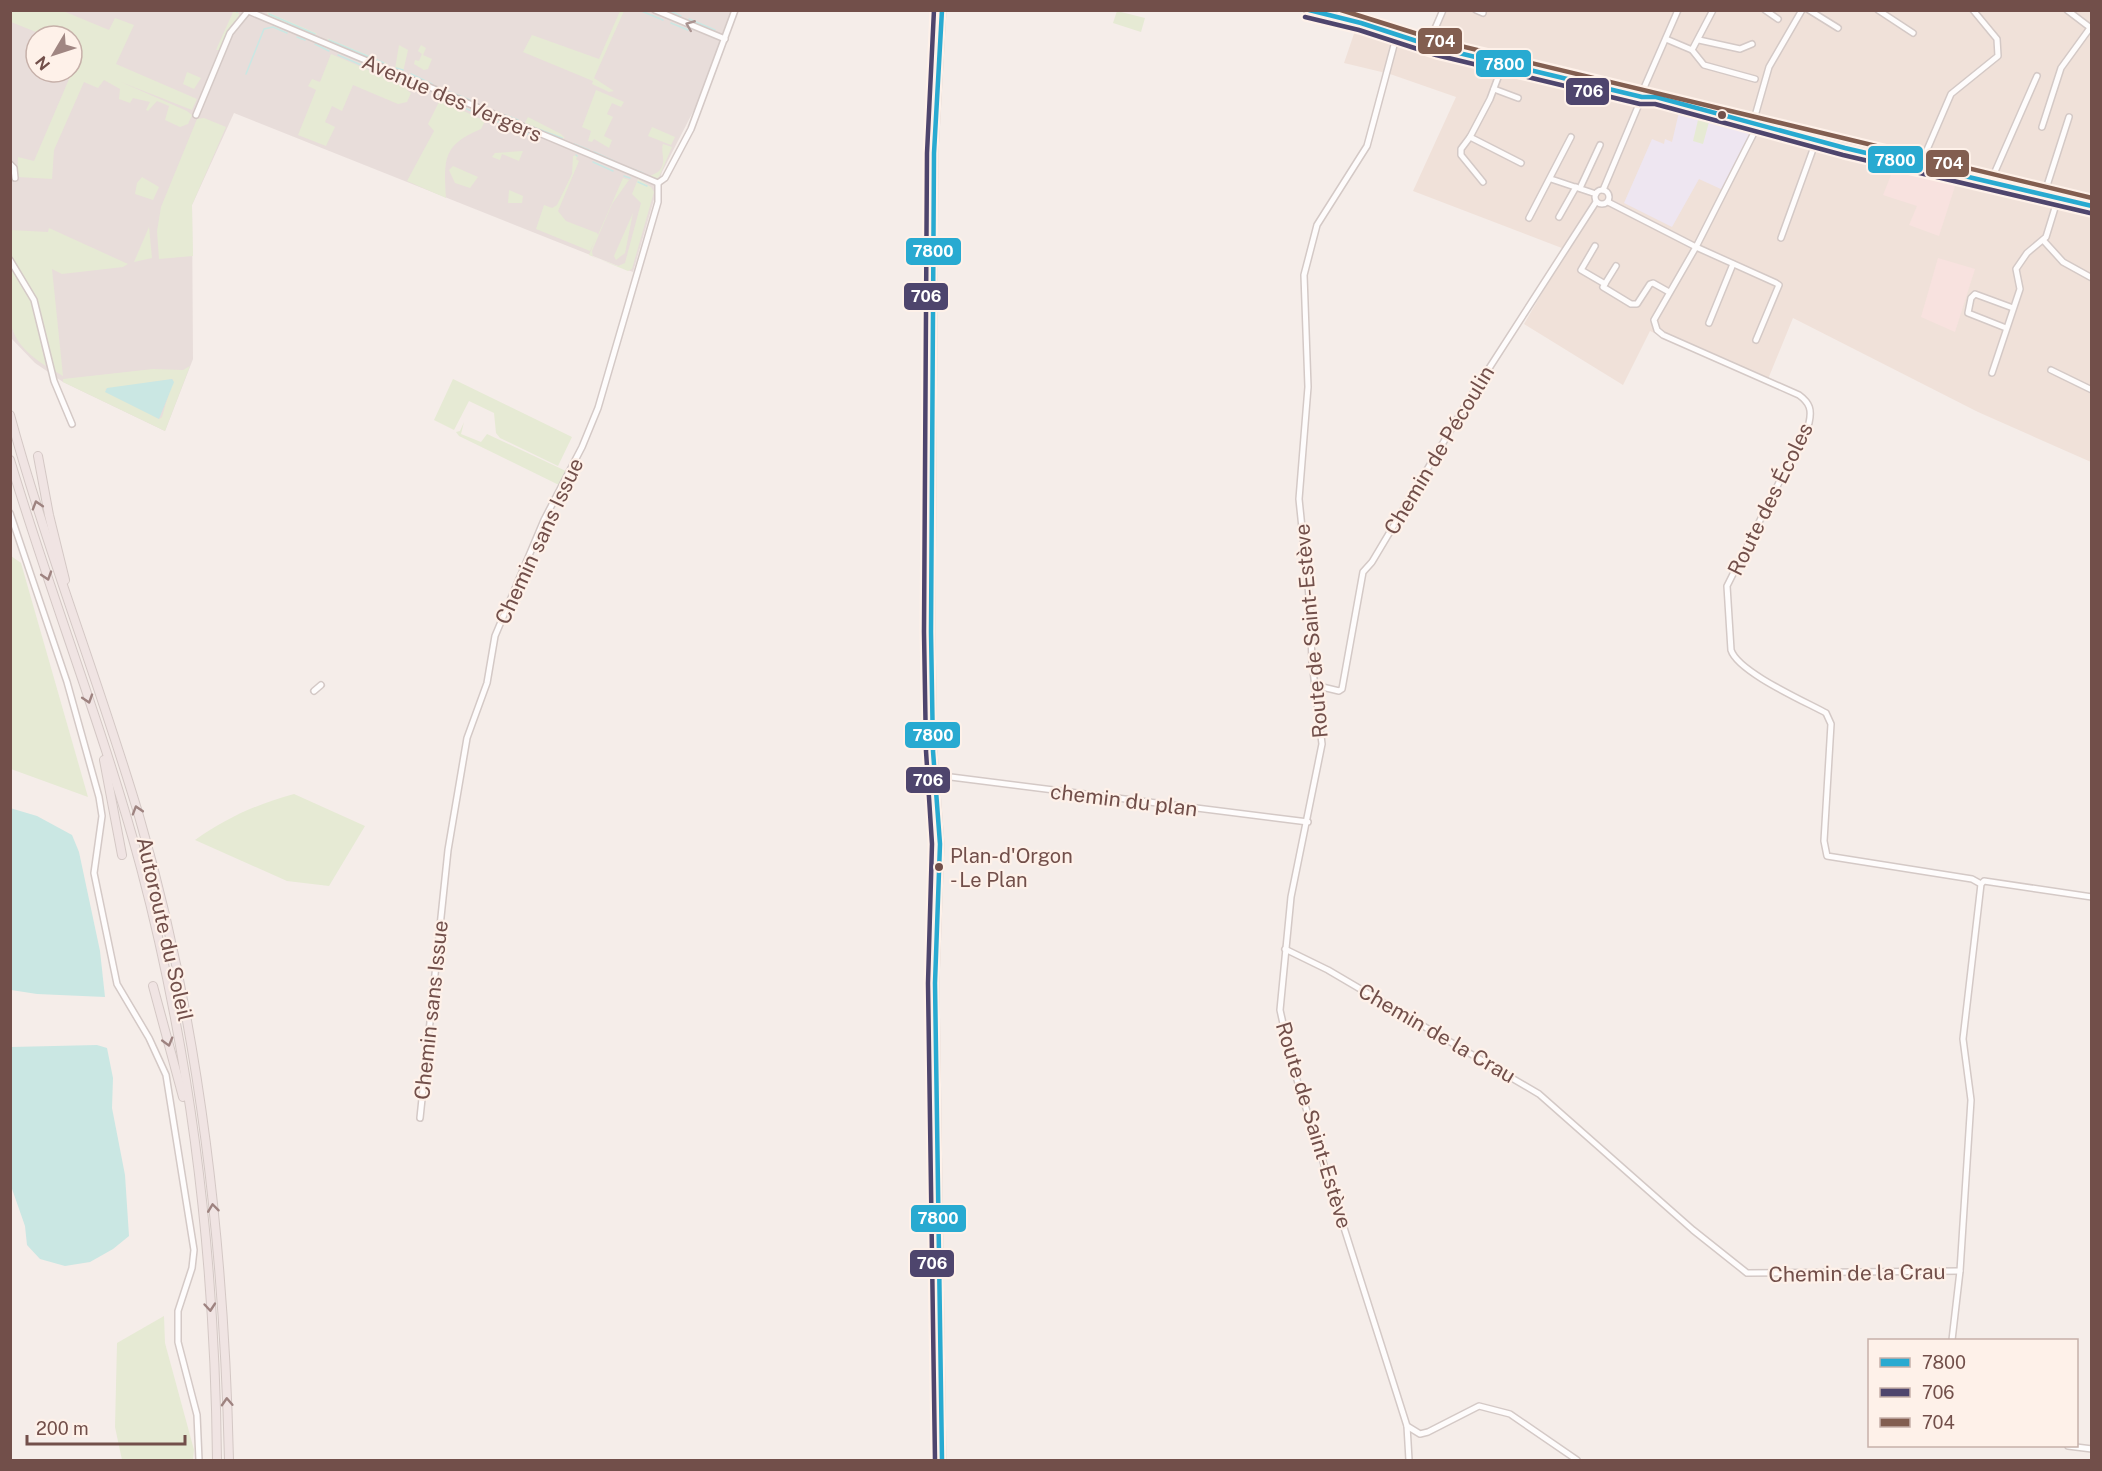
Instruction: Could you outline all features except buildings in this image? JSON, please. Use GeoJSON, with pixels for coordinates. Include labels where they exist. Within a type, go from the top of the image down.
{"type":"FeatureCollection","features":[{"type":"Feature","properties":{"kind":"highway","name":"Autoroute du Soleil"},"geometry":{"type":"LineString","coordinates":[[10,415],[139,816],[164,912],[183,1002],[196,1079],[216,1231],[224,1327],[229,1461]]}},
{"type":"Feature","properties":{"kind":"highway"},"geometry":{"type":"LineString","coordinates":[[38,456],[49,514],[75,622]]}},
{"type":"Feature","properties":{"kind":"highway","name":"Autoroute du Soleil"},"geometry":{"type":"LineString","coordinates":[[10,460],[128,821],[155,925],[171,1004],[192,1132],[212,1329],[217,1461]]}},
{"type":"Feature","properties":{"kind":"highway"},"geometry":{"type":"LineString","coordinates":[[101,737],[122,855]]}},
{"type":"Feature","properties":{"kind":"highway"},"geometry":{"type":"LineString","coordinates":[[153,986],[192,1132]]}},
{"type":"Feature","properties":{"kind":"main road"},"geometry":{"type":"LineString","coordinates":[[942,10],[934,153],[931,386],[931,632],[940,844],[935,983],[942,1461]]}},
{"type":"Feature","properties":{"kind":"main road"},"geometry":{"type":"LineString","coordinates":[[1307,10],[1503,64],[1641,97],[1656,97],[1740,118],[1816,141],[2091,206]]}},
{"type":"Feature","properties":{"kind":"street"},"geometry":{"type":"LineString","coordinates":[[655,10],[725,39]]}},
{"type":"Feature","properties":{"kind":"street"},"geometry":{"type":"LineString","coordinates":[[658,183],[665,178],[691,129],[735,10]]}},
{"type":"Feature","properties":{"kind":"street"},"geometry":{"type":"LineString","coordinates":[[1428,45],[1443,10]]}},
{"type":"Feature","properties":{"kind":"street"},"geometry":{"type":"LineString","coordinates":[[1476,10],[1483,12]]}},
{"type":"Feature","properties":{"kind":"street"},"geometry":{"type":"LineString","coordinates":[[1551,179],[1596,194],[1604,190],[1678,10]]}},
{"type":"Feature","properties":{"kind":"street"},"geometry":{"type":"LineString","coordinates":[[1692,50],[1713,10]]}},
{"type":"Feature","properties":{"kind":"street"},"geometry":{"type":"LineString","coordinates":[[1765,10],[1778,19]]}},
{"type":"Feature","properties":{"kind":"street","name":"Route des Écoles"},"geometry":{"type":"LineString","coordinates":[[1802,10],[1769,67],[1755,124],[1696,247],[1654,320],[1657,330],[1799,395],[1810,407],[1809,423],[1727,586],[1726,596],[1734,656],[1751,671],[1826,713],[1831,724],[1824,841],[1827,856],[1972,879],[1981,884]]}},
{"type":"Feature","properties":{"kind":"street"},"geometry":{"type":"LineString","coordinates":[[1809,10],[1838,28]]}},
{"type":"Feature","properties":{"kind":"street"},"geometry":{"type":"LineString","coordinates":[[1920,166],[1951,94],[1993,62],[1999,51],[1996,39],[1973,10]]}},
{"type":"Feature","properties":{"kind":"street"},"geometry":{"type":"LineString","coordinates":[[2042,127],[2055,84],[2066,60],[2091,29],[2067,10]]}},
{"type":"Feature","properties":{"kind":"street"},"geometry":{"type":"LineString","coordinates":[[196,115],[230,33],[247,11]]}},
{"type":"Feature","properties":{"kind":"street","name":"Avenue des Vergers"},"geometry":{"type":"LineString","coordinates":[[247,11],[658,183]]}},
{"type":"Feature","properties":{"kind":"street"},"geometry":{"type":"LineString","coordinates":[[1878,11],[1913,33]]}},
{"type":"Feature","properties":{"kind":"street","name":"Route de Saint-Estève"},"geometry":{"type":"LineString","coordinates":[[1397,34],[1367,146],[1317,225],[1304,275],[1308,387],[1299,498],[1314,685],[1322,744],[1291,897],[1280,1010],[1285,1043],[1407,1426],[1409,1461]]}},
{"type":"Feature","properties":{"kind":"street"},"geometry":{"type":"LineString","coordinates":[[1666,39],[1692,50],[1704,65],[1755,79]]}},
{"type":"Feature","properties":{"kind":"street"},"geometry":{"type":"LineString","coordinates":[[1699,40],[1740,49],[1752,44]]}},
{"type":"Feature","properties":{"kind":"street"},"geometry":{"type":"LineString","coordinates":[[1483,182],[1461,155],[1461,149],[1470,137],[1494,89],[1503,64]]}},
{"type":"Feature","properties":{"kind":"street"},"geometry":{"type":"LineString","coordinates":[[1990,183],[2037,76]]}},
{"type":"Feature","properties":{"kind":"street"},"geometry":{"type":"LineString","coordinates":[[1494,89],[1518,99]]}},
{"type":"Feature","properties":{"kind":"street"},"geometry":{"type":"LineString","coordinates":[[2044,195],[2069,117]]}},
{"type":"Feature","properties":{"kind":"street"},"geometry":{"type":"LineString","coordinates":[[1470,137],[1521,163]]}},
{"type":"Feature","properties":{"kind":"street"},"geometry":{"type":"LineString","coordinates":[[1529,218],[1571,137]]}},
{"type":"Feature","properties":{"kind":"street"},"geometry":{"type":"LineString","coordinates":[[1781,238],[1816,141]]}},
{"type":"Feature","properties":{"kind":"street"},"geometry":{"type":"LineString","coordinates":[[1558,218],[1578,188],[1600,145]]}},
{"type":"Feature","properties":{"kind":"street"},"geometry":{"type":"LineString","coordinates":[[10,164],[14,168],[15,178]]}},
{"type":"Feature","properties":{"kind":"street","name":"Chemin sans Issue"},"geometry":{"type":"LineString","coordinates":[[420,1118],[448,850],[467,738],[487,682],[495,636],[544,520],[582,447],[598,408],[658,202],[658,183]]}},
{"type":"Feature","properties":{"kind":"street"},"geometry":{"type":"LineString","coordinates":[[1604,190],[1609,195],[1608,202]]}},
{"type":"Feature","properties":{"kind":"street"},"geometry":{"type":"LineString","coordinates":[[1596,194],[1596,202],[1601,204],[1608,202],[1696,247],[1779,285],[1756,340]]}},
{"type":"Feature","properties":{"kind":"street"},"geometry":{"type":"LineString","coordinates":[[1992,373],[2020,289],[2016,269],[2027,253],[2043,240],[2049,231],[2058,198]]}},
{"type":"Feature","properties":{"kind":"street","name":"Chemin de Pécoulin"},"geometry":{"type":"LineString","coordinates":[[1314,685],[1339,691],[1342,689],[1363,572],[1372,562],[1468,401],[1596,202]]}},
{"type":"Feature","properties":{"kind":"street"},"geometry":{"type":"LineString","coordinates":[[2043,240],[2063,262],[2091,278]]}},
{"type":"Feature","properties":{"kind":"street"},"geometry":{"type":"LineString","coordinates":[[1595,246],[1581,270],[1605,284]]}},
{"type":"Feature","properties":{"kind":"street"},"geometry":{"type":"LineString","coordinates":[[10,260],[34,300],[54,381],[72,424]]}},
{"type":"Feature","properties":{"kind":"street"},"geometry":{"type":"LineString","coordinates":[[1709,323],[1733,264]]}},
{"type":"Feature","properties":{"kind":"street"},"geometry":{"type":"LineString","coordinates":[[1616,266],[1603,287],[1631,304],[1636,304],[1650,284],[1669,292]]}},
{"type":"Feature","properties":{"kind":"street"},"geometry":{"type":"LineString","coordinates":[[2006,328],[1971,316],[1967,311],[1971,298],[1976,294],[2013,308]]}},
{"type":"Feature","properties":{"kind":"street"},"geometry":{"type":"LineString","coordinates":[[2051,370],[2091,390]]}},
{"type":"Feature","properties":{"kind":"street"},"geometry":{"type":"LineString","coordinates":[[10,513],[67,682],[99,797],[102,816],[94,873],[117,984],[149,1038],[166,1075],[194,1250],[192,1268],[178,1311],[178,1342],[197,1415],[199,1461]]}},
{"type":"Feature","properties":{"kind":"street"},"geometry":{"type":"LineString","coordinates":[[314,691],[321,685]]}},
{"type":"Feature","properties":{"kind":"street","name":"chemin du plan"},"geometry":{"type":"LineString","coordinates":[[938,775],[1308,822]]}},
{"type":"Feature","properties":{"kind":"street"},"geometry":{"type":"LineString","coordinates":[[1981,884],[1984,881],[2091,897]]}},
{"type":"Feature","properties":{"kind":"street","name":"Chemin de la Crau"},"geometry":{"type":"LineString","coordinates":[[1286,949],[1329,970],[1539,1094],[1693,1230],[1747,1273],[1960,1271],[1971,1100],[1963,1039],[1981,884]]}},
{"type":"Feature","properties":{"kind":"street"},"geometry":{"type":"LineString","coordinates":[[1952,1339],[1960,1271]]}},
{"type":"Feature","properties":{"kind":"street"},"geometry":{"type":"LineString","coordinates":[[1407,1426],[1420,1434],[1479,1406],[1510,1414],[1577,1461]]}},
{"type":"Feature","properties":{"kind":"street"},"geometry":{"type":"LineString","coordinates":[[2076,1447],[2091,1449]]}},
{"type":"Feature","properties":{"kind":"shaded area"},"geometry":{"type":"Polygon","coordinates":[[[11,11],[733,11],[697,104],[662,172],[633,272],[234,113],[192,205],[193,359],[165,431],[63,382],[35,363],[11,338],[11,11]]]}},
{"type":"Feature","properties":{"kind":"shaded area"},"geometry":{"type":"Polygon","coordinates":[[[1439,11],[2091,11],[2091,462],[1978,412],[1793,318],[1766,384],[1650,331],[1623,385],[1524,324],[1567,250],[1413,191],[1456,97],[1390,74],[1344,63],[1359,19],[1425,39],[1439,11]]]}},
{"type":"Feature","properties":{"kind":"shaded area"},"geometry":{"type":"Polygon","coordinates":[[[1679,112],[1750,131],[1745,148],[1723,190],[1699,179],[1672,227],[1624,203],[1652,139],[1664,144],[1665,139],[1672,142],[1679,112]]]}},
{"type":"Feature","properties":{"kind":"shaded area"},"geometry":{"type":"Polygon","coordinates":[[[1895,165],[1957,180],[1939,236],[1909,225],[1917,206],[1883,195],[1895,165]]]}},
{"type":"Feature","properties":{"kind":"shaded area"},"geometry":{"type":"Polygon","coordinates":[[[1938,258],[1975,269],[1955,332],[1921,317],[1938,258]]]}},
{"type":"Feature","properties":{"kind":"green space"},"geometry":{"type":"Polygon","coordinates":[[[10,11],[63,11],[109,30],[115,18],[134,25],[116,64],[197,99],[192,110],[121,82],[187,111],[192,115],[188,124],[180,127],[165,120],[169,106],[157,101],[148,111],[146,110],[150,102],[133,98],[130,103],[119,99],[120,89],[104,80],[98,88],[84,82],[84,24],[24,24],[24,27],[11,22],[10,11]]]}},
{"type":"Feature","properties":{"kind":"green space"},"geometry":{"type":"Polygon","coordinates":[[[230,11],[238,11],[240,17],[231,25],[219,50],[216,50],[233,12],[230,11]]]}},
{"type":"Feature","properties":{"kind":"green space"},"geometry":{"type":"Polygon","coordinates":[[[620,11],[624,11],[594,78],[614,91],[609,92],[592,84],[593,81],[523,52],[532,35],[599,59],[620,11]]]}},
{"type":"Feature","properties":{"kind":"green space"},"geometry":{"type":"Polygon","coordinates":[[[1117,11],[1145,18],[1141,32],[1113,23],[1117,11]]]}},
{"type":"Feature","properties":{"kind":"green space"},"geometry":{"type":"Polygon","coordinates":[[[267,12],[317,34],[313,35],[268,17],[267,12]]]}},
{"type":"Feature","properties":{"kind":"green space"},"geometry":{"type":"Polygon","coordinates":[[[327,38],[387,64],[383,65],[330,43],[327,38]]]}},
{"type":"Feature","properties":{"kind":"green space"},"geometry":{"type":"Polygon","coordinates":[[[399,45],[408,50],[403,72],[395,69],[399,45]]]}},
{"type":"Feature","properties":{"kind":"green space"},"geometry":{"type":"Polygon","coordinates":[[[421,45],[426,48],[423,55],[432,59],[428,69],[424,70],[414,64],[415,60],[419,61],[422,54],[418,51],[421,45]]]}},
{"type":"Feature","properties":{"kind":"green space"},"geometry":{"type":"Polygon","coordinates":[[[331,54],[408,87],[407,90],[411,93],[407,102],[398,104],[353,85],[342,111],[332,106],[325,122],[335,127],[326,146],[298,135],[316,90],[308,86],[312,79],[320,82],[331,54]]]}},
{"type":"Feature","properties":{"kind":"green space"},"geometry":{"type":"Polygon","coordinates":[[[187,72],[201,78],[194,89],[183,84],[187,72]]]}},
{"type":"Feature","properties":{"kind":"green space"},"geometry":{"type":"Polygon","coordinates":[[[67,84],[83,84],[54,150],[52,179],[17,177],[18,157],[34,161],[67,84]]]}},
{"type":"Feature","properties":{"kind":"green space"},"geometry":{"type":"Polygon","coordinates":[[[596,90],[624,102],[621,107],[612,103],[607,114],[613,117],[604,136],[612,140],[609,148],[594,139],[592,142],[588,141],[591,131],[582,127],[596,90]]]}},
{"type":"Feature","properties":{"kind":"green space"},"geometry":{"type":"Polygon","coordinates":[[[440,100],[485,121],[481,129],[459,141],[448,155],[445,173],[446,198],[407,181],[434,131],[428,124],[440,100]]]}},
{"type":"Feature","properties":{"kind":"green space"},"geometry":{"type":"Polygon","coordinates":[[[528,117],[565,138],[558,139],[524,124],[528,117]]]}},
{"type":"Feature","properties":{"kind":"green space"},"geometry":{"type":"Polygon","coordinates":[[[204,118],[226,127],[192,205],[193,256],[159,259],[157,231],[161,207],[197,119],[204,118]]]}},
{"type":"Feature","properties":{"kind":"green space"},"geometry":{"type":"Polygon","coordinates":[[[1698,120],[1709,122],[1703,144],[1693,141],[1698,120]]]}},
{"type":"Feature","properties":{"kind":"green space"},"geometry":{"type":"Polygon","coordinates":[[[652,127],[675,137],[671,145],[648,136],[652,127]]]}},
{"type":"Feature","properties":{"kind":"green space"},"geometry":{"type":"Polygon","coordinates":[[[663,144],[672,147],[659,177],[655,179],[649,177],[658,172],[663,165],[663,144]]]}},
{"type":"Feature","properties":{"kind":"green space"},"geometry":{"type":"Polygon","coordinates":[[[523,151],[519,161],[502,154],[500,160],[492,157],[495,153],[523,151]]]}},
{"type":"Feature","properties":{"kind":"green space"},"geometry":{"type":"Polygon","coordinates":[[[578,155],[576,159],[579,161],[558,211],[566,221],[598,235],[623,178],[629,180],[612,204],[592,251],[593,257],[589,255],[596,238],[590,251],[536,229],[544,205],[552,208],[557,205],[572,174],[573,156],[578,155]]]}},
{"type":"Feature","properties":{"kind":"green space"},"geometry":{"type":"Polygon","coordinates":[[[453,166],[478,177],[470,188],[455,183],[449,170],[453,166]]]}},
{"type":"Feature","properties":{"kind":"green space"},"geometry":{"type":"Polygon","coordinates":[[[142,177],[159,187],[153,200],[135,194],[137,183],[142,177]]]}},
{"type":"Feature","properties":{"kind":"green space"},"geometry":{"type":"Polygon","coordinates":[[[638,179],[651,187],[654,192],[632,269],[628,271],[600,260],[618,266],[625,263],[641,203],[632,194],[638,179]]]}},
{"type":"Feature","properties":{"kind":"green space"},"geometry":{"type":"Polygon","coordinates":[[[509,190],[523,196],[522,203],[508,203],[509,190]]]}},
{"type":"Feature","properties":{"kind":"green space"},"geometry":{"type":"Polygon","coordinates":[[[633,213],[625,253],[616,260],[614,256],[633,213]]]}},
{"type":"Feature","properties":{"kind":"green space"},"geometry":{"type":"Polygon","coordinates":[[[149,227],[152,258],[134,262],[149,227]]]}},
{"type":"Feature","properties":{"kind":"green space"},"geometry":{"type":"Polygon","coordinates":[[[49,228],[128,264],[123,267],[62,274],[52,269],[63,376],[53,370],[36,297],[15,269],[12,257],[10,230],[48,232],[49,228]]]}},
{"type":"Feature","properties":{"kind":"green space"},"geometry":{"type":"Polygon","coordinates":[[[10,267],[30,296],[46,366],[21,345],[11,324],[10,267]]]}},
{"type":"Feature","properties":{"kind":"green space"},"geometry":{"type":"Polygon","coordinates":[[[190,366],[165,431],[63,382],[63,379],[153,369],[183,370],[190,366]],[[173,379],[105,389],[159,419],[162,417],[173,379]]]}},
{"type":"Feature","properties":{"kind":"green space"},"geometry":{"type":"Polygon","coordinates":[[[453,379],[572,437],[558,466],[500,438],[496,433],[494,413],[469,401],[454,430],[434,420],[453,379]]]}},
{"type":"Feature","properties":{"kind":"green space"},"geometry":{"type":"Polygon","coordinates":[[[464,422],[461,434],[481,442],[487,434],[568,472],[561,486],[459,436],[456,432],[460,431],[464,422]]]}},
{"type":"Feature","properties":{"kind":"green space"},"geometry":{"type":"Polygon","coordinates":[[[11,556],[21,563],[88,797],[11,769],[11,556]]]}},
{"type":"Feature","properties":{"kind":"green space"},"geometry":{"type":"Polygon","coordinates":[[[294,794],[365,826],[329,886],[287,881],[195,840],[242,812],[294,794]]]}},
{"type":"Feature","properties":{"kind":"green space"},"geometry":{"type":"Polygon","coordinates":[[[164,1316],[165,1343],[194,1450],[193,1460],[122,1460],[115,1427],[117,1343],[164,1316]]]}},
{"type":"Feature","properties":{"kind":"water"},"geometry":{"type":"Polygon","coordinates":[[[172,379],[174,382],[159,419],[105,392],[107,388],[172,379]]]}},
{"type":"Feature","properties":{"kind":"water"},"geometry":{"type":"Polygon","coordinates":[[[10,808],[37,816],[72,835],[79,852],[100,951],[105,997],[37,994],[11,990],[10,808]]]}},
{"type":"Feature","properties":{"kind":"water"},"geometry":{"type":"Polygon","coordinates":[[[97,1045],[107,1048],[113,1078],[112,1108],[125,1175],[129,1236],[113,1249],[90,1262],[65,1266],[40,1259],[27,1245],[25,1226],[11,1186],[11,1047],[97,1045]]]}},
{"type":"Feature","properties":{"kind":"waterway"},"geometry":{"type":"LineString","coordinates":[[639,10],[663,20]]}},
{"type":"Feature","properties":{"kind":"waterway"},"geometry":{"type":"LineString","coordinates":[[668,10],[681,16]]}},
{"type":"Feature","properties":{"kind":"waterway"},"geometry":{"type":"LineString","coordinates":[[269,14],[315,34]]}},
{"type":"Feature","properties":{"kind":"waterway"},"geometry":{"type":"LineString","coordinates":[[689,19],[715,30]]}},
{"type":"Feature","properties":{"kind":"waterway"},"geometry":{"type":"LineString","coordinates":[[671,23],[688,30]]}},
{"type":"Feature","properties":{"kind":"waterway"},"geometry":{"type":"LineString","coordinates":[[246,74],[264,29],[273,27],[287,33]]}},
{"type":"Feature","properties":{"kind":"waterway"},"geometry":{"type":"LineString","coordinates":[[297,37],[305,40]]}},
{"type":"Feature","properties":{"kind":"waterway"},"geometry":{"type":"LineString","coordinates":[[329,40],[384,63]]}},
{"type":"Feature","properties":{"kind":"waterway"},"geometry":{"type":"LineString","coordinates":[[315,44],[329,51]]}},
{"type":"Feature","properties":{"kind":"waterway"},"geometry":{"type":"LineString","coordinates":[[338,55],[408,85]]}},
{"type":"Feature","properties":{"kind":"waterway"},"geometry":{"type":"LineString","coordinates":[[396,68],[403,70]]}},
{"type":"Feature","properties":{"kind":"waterway"},"geometry":{"type":"LineString","coordinates":[[411,74],[432,84]]}},
{"type":"Feature","properties":{"kind":"waterway"},"geometry":{"type":"LineString","coordinates":[[443,89],[470,100]]}},
{"type":"Feature","properties":{"kind":"waterway"},"geometry":{"type":"LineString","coordinates":[[433,95],[535,137]]}},
{"type":"Feature","properties":{"kind":"waterway"},"geometry":{"type":"LineString","coordinates":[[505,115],[518,120]]}},
{"type":"Feature","properties":{"kind":"waterway"},"geometry":{"type":"LineString","coordinates":[[525,124],[562,138]]}},
{"type":"Feature","properties":{"kind":"waterway"},"geometry":{"type":"LineString","coordinates":[[574,144],[589,150]]}},
{"type":"Feature","properties":{"kind":"waterway"},"geometry":{"type":"LineString","coordinates":[[594,152],[616,162]]}},
{"type":"Feature","properties":{"kind":"waterway"},"geometry":{"type":"LineString","coordinates":[[593,162],[613,171]]}},
{"type":"Feature","properties":{"kind":"waterway"},"geometry":{"type":"LineString","coordinates":[[630,168],[643,173]]}},
{"type":"Feature","properties":{"kind":"waterway"},"geometry":{"type":"LineString","coordinates":[[624,176],[630,178]]}},
{"type":"Feature","properties":{"kind":"waterway"},"geometry":{"type":"LineString","coordinates":[[638,182],[647,186]]}},
{"type":"Feature","properties":{"kind":"transit line","name":"706"},"geometry":{"type":"LineString","coordinates":[[934,10],[927,153],[924,632],[926,751],[932,844],[928,983],[935,1460]]}},
{"type":"Feature","properties":{"kind":"transit line","name":"7800"},"geometry":{"type":"LineString","coordinates":[[942,10],[934,153],[931,632],[933,751],[940,844],[935,983],[942,1460]]}},
{"type":"Feature","properties":{"kind":"transit line","name":"7800"},"geometry":{"type":"LineString","coordinates":[[1309,10],[1361,23],[1438,48],[1642,97],[1656,97],[1845,148],[2092,206]]}},
{"type":"Feature","properties":{"kind":"transit line","name":"704"},"geometry":{"type":"LineString","coordinates":[[1341,10],[1440,41],[2092,198]]}},
{"type":"Feature","properties":{"kind":"transit line","name":"706"},"geometry":{"type":"LineString","coordinates":[[1305,17],[1359,30],[1436,55],[1640,104],[1655,104],[1843,155],[2090,213]]}},
{"type":"Feature","properties":{"kind":"place","name":"Plan-d'Orgon - Le Plan"},"geometry":{"type":"Point","coordinates":[939,867]}}]}
